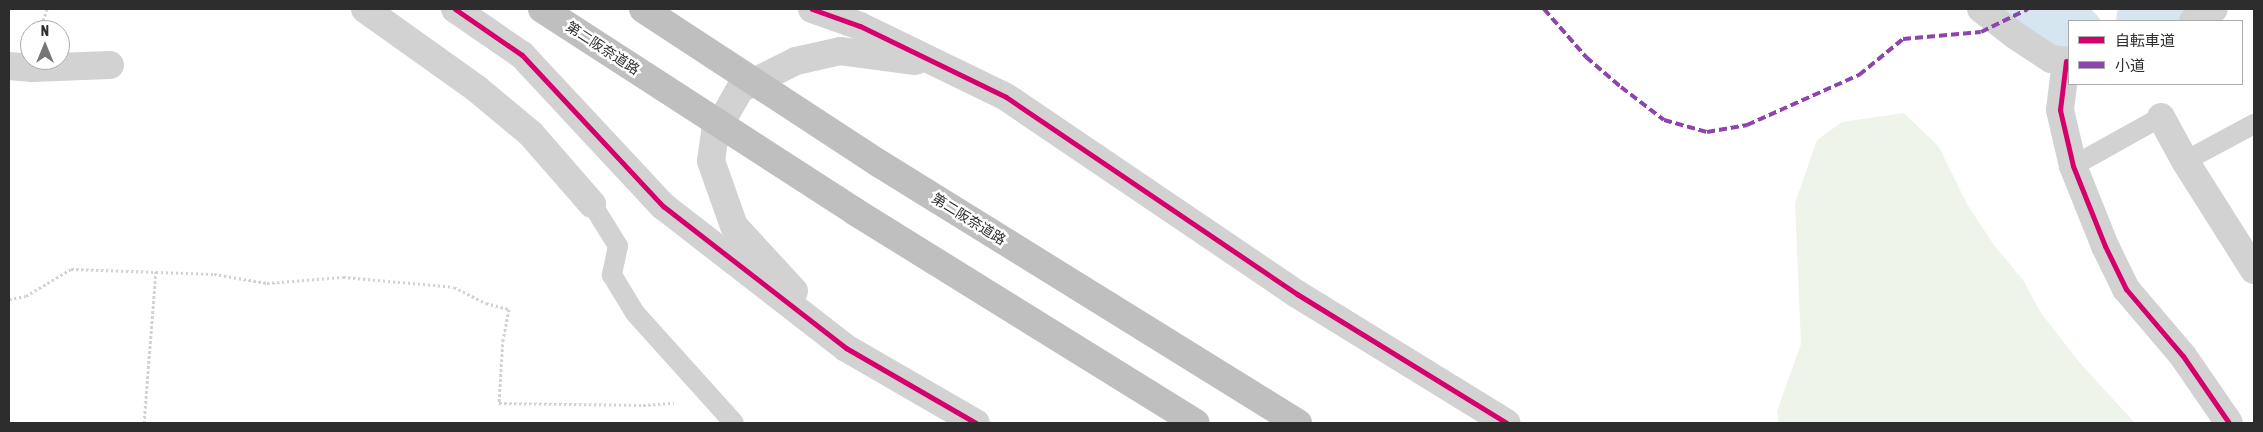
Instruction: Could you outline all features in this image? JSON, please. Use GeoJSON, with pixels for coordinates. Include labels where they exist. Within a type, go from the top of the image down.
{"type":"FeatureCollection","features":[{"type":"Feature","properties":{"kind":"highway","name":"第二阪奈道路"},"geometry":{"type":"LineString","coordinates":[[542,9],[854,211],[1196,423]]}},
{"type":"Feature","properties":{"kind":"highway","name":"第二阪奈道路"},"geometry":{"type":"LineString","coordinates":[[643,9],[880,164],[1298,423]]}},
{"type":"Feature","properties":{"kind":"street"},"geometry":{"type":"LineString","coordinates":[[365,9],[477,89],[531,134],[592,204]]}},
{"type":"Feature","properties":{"kind":"street"},"geometry":{"type":"LineString","coordinates":[[455,9],[522,55],[663,206],[846,348],[976,423]]}},
{"type":"Feature","properties":{"kind":"street"},"geometry":{"type":"LineString","coordinates":[[812,9],[860,26],[1006,97],[1297,294],[1507,423]]}},
{"type":"Feature","properties":{"kind":"street"},"geometry":{"type":"LineString","coordinates":[[1981,9],[2016,36],[2052,59],[2067,61],[2060,110],[2072,166],[2105,246],[2126,289],[2183,356],[2229,423]]}},
{"type":"Feature","properties":{"kind":"street"},"geometry":{"type":"LineString","coordinates":[[2195,20],[2214,9]]}},
{"type":"Feature","properties":{"kind":"street"},"geometry":{"type":"LineString","coordinates":[[846,348],[734,226],[711,161],[715,133],[740,89],[796,60],[840,51],[939,64]]}},
{"type":"Feature","properties":{"kind":"street"},"geometry":{"type":"LineString","coordinates":[[9,66],[32,68],[110,65]]}},
{"type":"Feature","properties":{"kind":"street"},"geometry":{"type":"LineString","coordinates":[[2161,117],[2185,161],[2254,270]]}},
{"type":"Feature","properties":{"kind":"lane"},"geometry":{"type":"LineString","coordinates":[[2072,166],[2161,117]]}},
{"type":"Feature","properties":{"kind":"lane"},"geometry":{"type":"LineString","coordinates":[[2185,161],[2254,124]]}},
{"type":"Feature","properties":{"kind":"lane"},"geometry":{"type":"LineString","coordinates":[[592,204],[618,246],[612,275],[634,313],[728,417]]}},
{"type":"Feature","properties":{"kind":"path"},"geometry":{"type":"LineString","coordinates":[[9,299],[26,296],[71,269],[214,274],[267,283],[343,277],[454,286],[486,303],[509,309],[503,339],[499,403],[643,405],[676,403],[728,417]]}},
{"type":"Feature","properties":{"kind":"path"},"geometry":{"type":"LineString","coordinates":[[144,423],[156,271]]}},
{"type":"Feature","properties":{"kind":"shaded area"},"geometry":{"type":"Polygon","coordinates":[[[1904,113],[1939,147],[1967,204],[1994,245],[2023,280],[2041,313],[2080,363],[2135,423],[1779,423],[1777,411],[1801,344],[1795,203],[1817,140],[1842,122],[1904,113]]]}},
{"type":"Feature","properties":{"kind":"waterway"},"geometry":{"type":"LineString","coordinates":[[2023,9],[2060,38],[2068,37]]}},
{"type":"Feature","properties":{"kind":"waterway"},"geometry":{"type":"LineString","coordinates":[[2153,20],[2174,9]]}},
{"type":"Feature","properties":{"kind":"marked path"},"geometry":{"type":"LineString","coordinates":[[1544,9],[1586,57],[1664,120],[1707,132],[1747,125],[1859,75],[1903,39],[1981,32],[2028,9]]}},
{"type":"Feature","properties":{"kind":"cycle path"},"geometry":{"type":"LineString","coordinates":[[455,9],[522,55],[663,206],[846,348],[976,423]]}},
{"type":"Feature","properties":{"kind":"cycle path"},"geometry":{"type":"LineString","coordinates":[[812,9],[860,26],[1006,97],[1297,294],[1507,423]]}},
{"type":"Feature","properties":{"kind":"cycle path"},"geometry":{"type":"LineString","coordinates":[[2066,61],[2060,110],[2073,166],[2105,246],[2126,289],[2183,356],[2229,423]]}}]}
